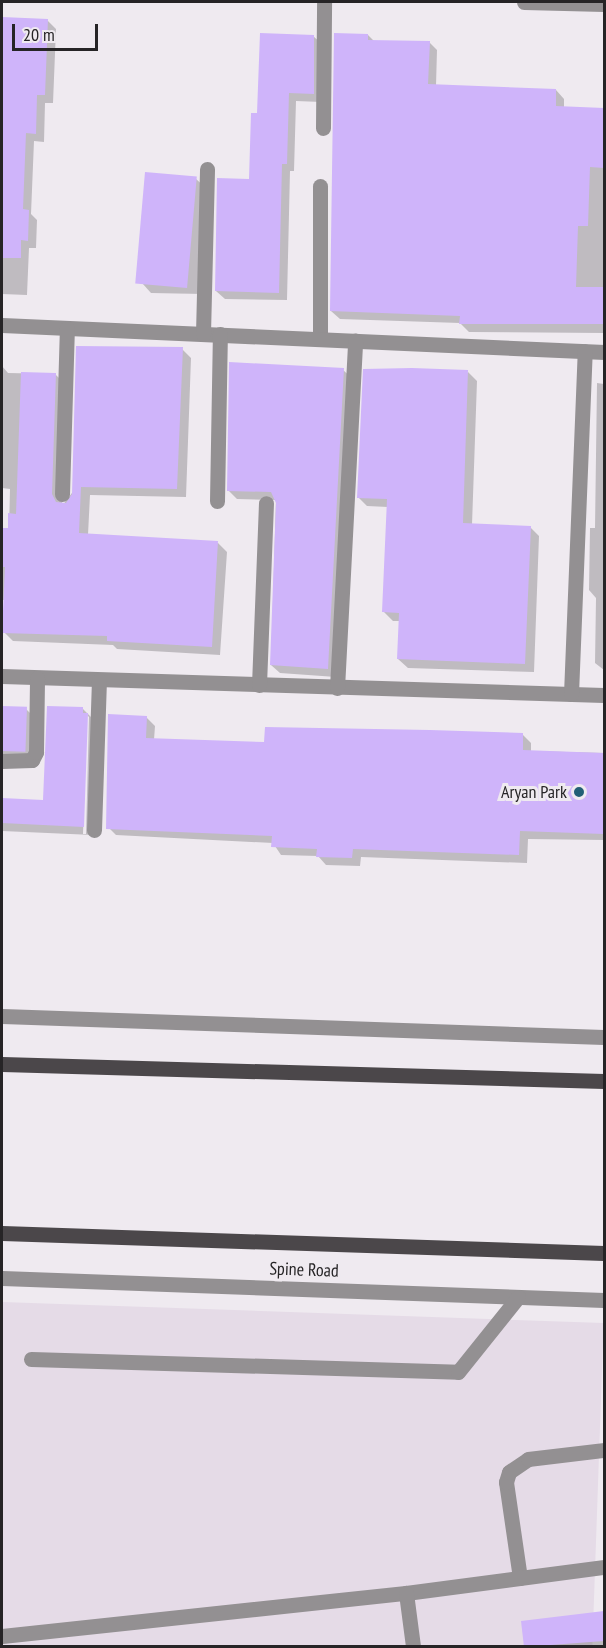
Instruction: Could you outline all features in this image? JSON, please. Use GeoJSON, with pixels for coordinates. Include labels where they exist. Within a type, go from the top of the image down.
{"type":"FeatureCollection","features":[{"type":"Feature","properties":{"kind":"main road"},"geometry":{"type":"LineString","coordinates":[[2,1064],[604,1082]]}},
{"type":"Feature","properties":{"kind":"main road","name":"Spine Road"},"geometry":{"type":"LineString","coordinates":[[2,1233],[604,1253]]}},
{"type":"Feature","properties":{"kind":"street"},"geometry":{"type":"LineString","coordinates":[[323,128],[324,2]]}},
{"type":"Feature","properties":{"kind":"street"},"geometry":{"type":"LineString","coordinates":[[524,2],[604,4]]}},
{"type":"Feature","properties":{"kind":"street"},"geometry":{"type":"LineString","coordinates":[[203,334],[207,169]]}},
{"type":"Feature","properties":{"kind":"street"},"geometry":{"type":"LineString","coordinates":[[320,186],[320,339]]}},
{"type":"Feature","properties":{"kind":"street"},"geometry":{"type":"LineString","coordinates":[[2,325],[604,352]]}},
{"type":"Feature","properties":{"kind":"street"},"geometry":{"type":"LineString","coordinates":[[62,494],[67,328]]}},
{"type":"Feature","properties":{"kind":"street"},"geometry":{"type":"LineString","coordinates":[[216,501],[220,334]]}},
{"type":"Feature","properties":{"kind":"street"},"geometry":{"type":"LineString","coordinates":[[336,688],[354,340]]}},
{"type":"Feature","properties":{"kind":"street"},"geometry":{"type":"LineString","coordinates":[[571,694],[585,351]]}},
{"type":"Feature","properties":{"kind":"street"},"geometry":{"type":"LineString","coordinates":[[259,685],[267,503]]}},
{"type":"Feature","properties":{"kind":"street"},"geometry":{"type":"LineString","coordinates":[[2,676],[604,695]]}},
{"type":"Feature","properties":{"kind":"street"},"geometry":{"type":"LineString","coordinates":[[2,761],[32,760],[37,745],[37,678]]}},
{"type":"Feature","properties":{"kind":"street"},"geometry":{"type":"LineString","coordinates":[[94,830],[99,680]]}},
{"type":"Feature","properties":{"kind":"street"},"geometry":{"type":"LineString","coordinates":[[2,1016],[604,1037]]}},
{"type":"Feature","properties":{"kind":"street","name":"Spine Road"},"geometry":{"type":"LineString","coordinates":[[2,1278],[604,1300]]}},
{"type":"Feature","properties":{"kind":"street"},"geometry":{"type":"LineString","coordinates":[[31,1359],[458,1372],[518,1297]]}},
{"type":"Feature","properties":{"kind":"street"},"geometry":{"type":"LineString","coordinates":[[520,1578],[506,1482],[509,1472],[528,1459],[604,1450]]}},
{"type":"Feature","properties":{"kind":"street"},"geometry":{"type":"LineString","coordinates":[[2,1636],[406,1593],[604,1567]]}},
{"type":"Feature","properties":{"kind":"street"},"geometry":{"type":"LineString","coordinates":[[406,1593],[413,1647]]}},
{"type":"Feature","properties":{"kind":"shaded area"},"geometry":{"type":"Polygon","coordinates":[[[2,1302],[604,1323],[592,1646],[2,1646],[2,1302]]]}},
{"type":"Feature","properties":{"kind":"building"},"geometry":{"type":"Polygon","coordinates":[[[2,17],[48,19],[45,95],[37,95],[36,134],[26,133],[23,209],[29,210],[28,241],[21,240],[21,258],[2,258],[2,17]]]}},
{"type":"Feature","properties":{"kind":"building"},"geometry":{"type":"Polygon","coordinates":[[[260,33],[314,35],[314,94],[289,93],[287,164],[282,164],[279,293],[215,291],[217,178],[249,179],[251,113],[257,113],[260,33]]]}},
{"type":"Feature","properties":{"kind":"building"},"geometry":{"type":"Polygon","coordinates":[[[334,33],[368,34],[368,40],[430,41],[428,84],[556,89],[556,106],[604,108],[604,168],[590,167],[588,226],[578,226],[576,287],[604,287],[604,324],[459,324],[460,316],[330,311],[334,33]]]}},
{"type":"Feature","properties":{"kind":"building"},"geometry":{"type":"Polygon","coordinates":[[[145,172],[197,177],[187,288],[135,284],[145,172]]]}},
{"type":"Feature","properties":{"kind":"building"},"geometry":{"type":"Polygon","coordinates":[[[76,346],[183,347],[177,489],[81,487],[79,533],[218,541],[212,647],[107,641],[107,636],[2,633],[5,567],[2,567],[2,528],[8,528],[8,513],[16,514],[21,372],[56,373],[52,494],[56,502],[66,503],[72,494],[76,346]]]}},
{"type":"Feature","properties":{"kind":"building"},"geometry":{"type":"Polygon","coordinates":[[[229,362],[344,368],[328,669],[270,665],[276,503],[271,492],[227,491],[229,362]]]}},
{"type":"Feature","properties":{"kind":"building"},"geometry":{"type":"Polygon","coordinates":[[[363,369],[468,370],[463,523],[531,526],[525,664],[397,659],[399,613],[382,612],[387,499],[357,498],[363,369]]]}},
{"type":"Feature","properties":{"kind":"building"},"geometry":{"type":"Polygon","coordinates":[[[2,706],[27,707],[25,752],[2,751],[2,706]]]}},
{"type":"Feature","properties":{"kind":"building"},"geometry":{"type":"Polygon","coordinates":[[[47,706],[83,707],[83,713],[88,713],[84,827],[2,823],[2,798],[43,800],[47,706]]]}},
{"type":"Feature","properties":{"kind":"building"},"geometry":{"type":"Polygon","coordinates":[[[108,714],[147,716],[146,738],[264,742],[265,727],[523,733],[523,750],[604,753],[604,834],[520,831],[519,855],[353,849],[352,858],[316,857],[317,849],[271,847],[272,836],[106,829],[108,714]]]}},
{"type":"Feature","properties":{"kind":"building"},"geometry":{"type":"Polygon","coordinates":[[[604,1611],[604,1641],[524,1647],[521,1621],[604,1611]]]}},
{"type":"Feature","properties":{"kind":"place","name":"Aryan Park"},"geometry":{"type":"Point","coordinates":[579,792]}}]}
